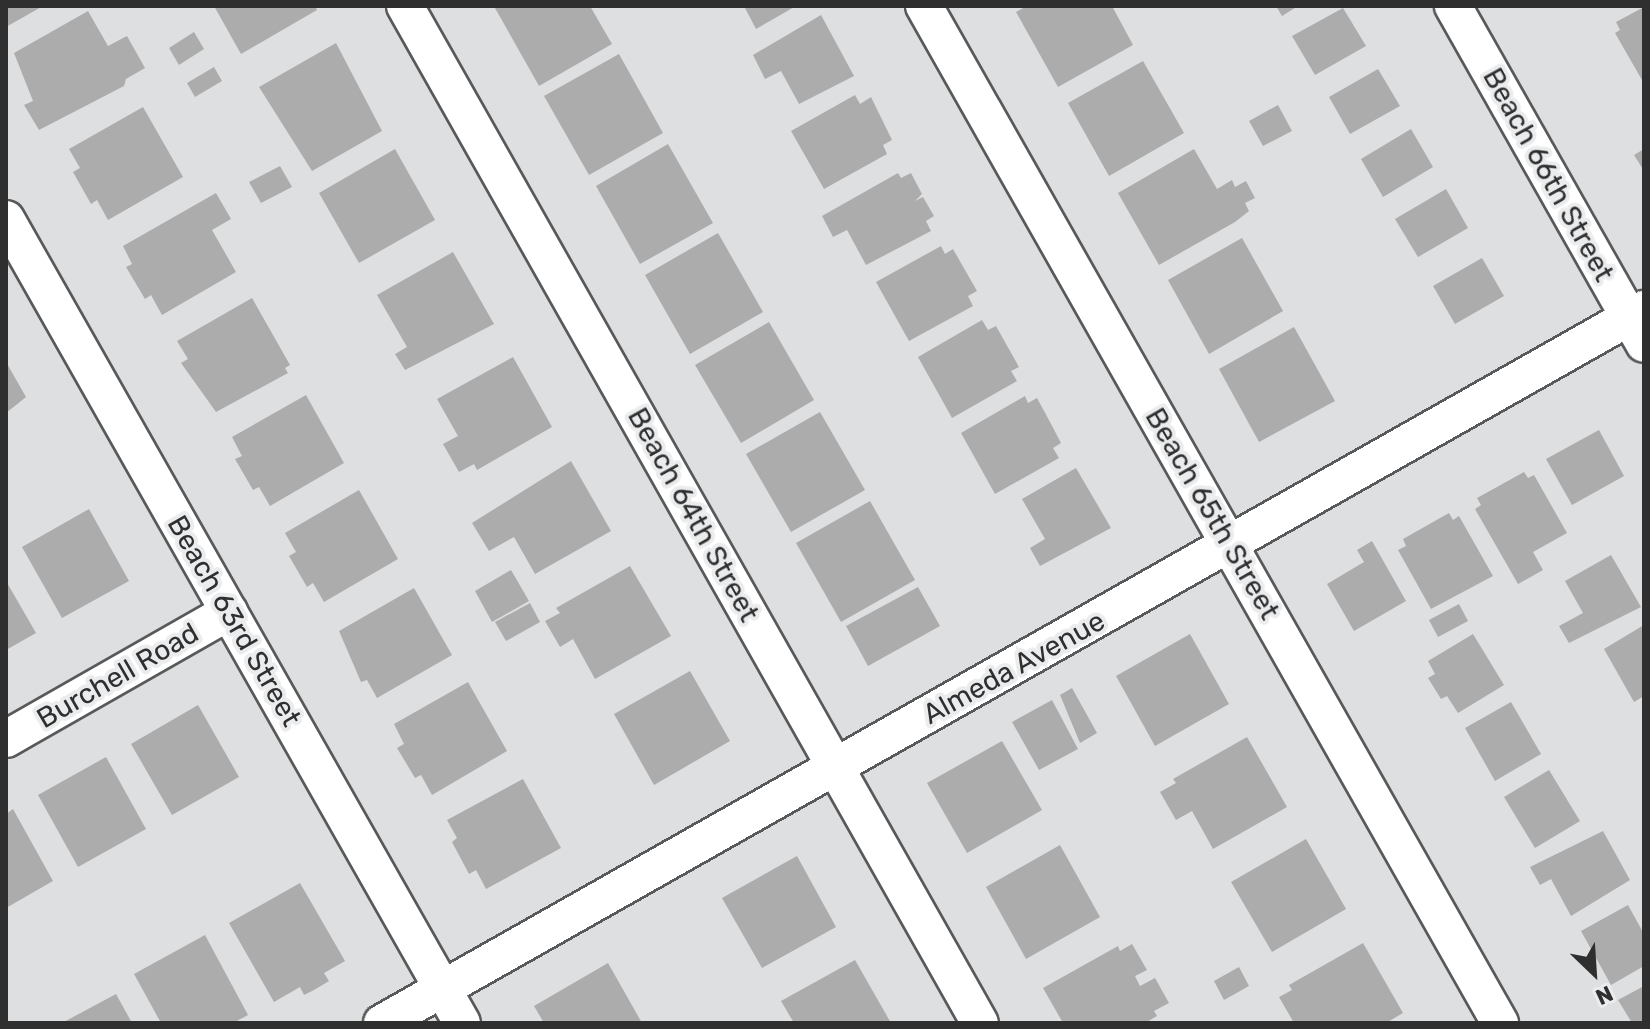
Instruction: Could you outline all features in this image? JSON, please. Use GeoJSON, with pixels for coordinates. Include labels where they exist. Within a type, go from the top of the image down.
{"type":"FeatureCollection","features":[{"type":"Feature","properties":{"kind":"street","name":"Beach 64th Street"},"geometry":{"type":"LineString","coordinates":[[405,6],[980,1023]]}},
{"type":"Feature","properties":{"kind":"street","name":"Beach 65th Street"},"geometry":{"type":"LineString","coordinates":[[924,6],[1500,1023]]}},
{"type":"Feature","properties":{"kind":"street","name":"Beach 66th Street"},"geometry":{"type":"LineString","coordinates":[[1453,6],[1639,324]]}},
{"type":"Feature","properties":{"kind":"street","name":"Beach 63rd Street"},"geometry":{"type":"LineString","coordinates":[[9,231],[462,1023]]}},
{"type":"Feature","properties":{"kind":"street","name":"Almeda Avenue"},"geometry":{"type":"LineString","coordinates":[[382,1023],[1230,547],[1639,324]]}},
{"type":"Feature","properties":{"kind":"street","name":"Burchell Road"},"geometry":{"type":"LineString","coordinates":[[6,739],[229,612]]}},
{"type":"Feature","properties":{"kind":"building"},"geometry":{"type":"Polygon","coordinates":[[[6,6],[43,6],[6,27],[6,6]]]}},
{"type":"Feature","properties":{"kind":"building"},"geometry":{"type":"Polygon","coordinates":[[[214,6],[315,6],[317,10],[241,54],[214,6]]]}},
{"type":"Feature","properties":{"kind":"building"},"geometry":{"type":"Polygon","coordinates":[[[590,6],[612,44],[539,86],[495,8],[590,6]]]}},
{"type":"Feature","properties":{"kind":"building"},"geometry":{"type":"Polygon","coordinates":[[[744,6],[796,6],[756,29],[744,6]]]}},
{"type":"Feature","properties":{"kind":"building"},"geometry":{"type":"Polygon","coordinates":[[[1027,6],[1112,6],[1133,45],[1058,87],[1016,12],[1027,6]]]}},
{"type":"Feature","properties":{"kind":"building"},"geometry":{"type":"Polygon","coordinates":[[[1276,6],[1298,6],[1282,16],[1276,6]]]}},
{"type":"Feature","properties":{"kind":"building"},"geometry":{"type":"Polygon","coordinates":[[[1644,7],[1642,80],[1615,33],[1620,30],[1616,22],[1644,7]]]}},
{"type":"Feature","properties":{"kind":"building"},"geometry":{"type":"Polygon","coordinates":[[[1343,8],[1366,46],[1315,75],[1292,36],[1343,8]]]}},
{"type":"Feature","properties":{"kind":"building"},"geometry":{"type":"Polygon","coordinates":[[[88,11],[108,46],[127,36],[145,68],[126,79],[124,86],[39,130],[24,105],[33,101],[14,53],[88,11]]]}},
{"type":"Feature","properties":{"kind":"building"},"geometry":{"type":"Polygon","coordinates":[[[821,15],[854,76],[799,104],[781,71],[765,79],[753,55],[821,15]]]}},
{"type":"Feature","properties":{"kind":"building"},"geometry":{"type":"Polygon","coordinates":[[[194,32],[204,49],[179,65],[169,48],[194,32]]]}},
{"type":"Feature","properties":{"kind":"building"},"geometry":{"type":"Polygon","coordinates":[[[336,43],[382,131],[312,171],[259,87],[336,43]]]}},
{"type":"Feature","properties":{"kind":"building"},"geometry":{"type":"Polygon","coordinates":[[[619,54],[663,133],[589,175],[544,96],[619,54]]]}},
{"type":"Feature","properties":{"kind":"building"},"geometry":{"type":"Polygon","coordinates":[[[1143,61],[1184,133],[1109,176],[1068,103],[1143,61]]]}},
{"type":"Feature","properties":{"kind":"building"},"geometry":{"type":"Polygon","coordinates":[[[214,67],[222,81],[195,97],[187,83],[214,67]]]}},
{"type":"Feature","properties":{"kind":"building"},"geometry":{"type":"Polygon","coordinates":[[[1378,69],[1400,106],[1350,134],[1329,97],[1378,69]]]}},
{"type":"Feature","properties":{"kind":"building"},"geometry":{"type":"Polygon","coordinates":[[[855,95],[860,104],[871,97],[892,140],[883,145],[887,154],[824,189],[791,131],[855,95]]]}},
{"type":"Feature","properties":{"kind":"building"},"geometry":{"type":"Polygon","coordinates":[[[1278,105],[1292,131],[1263,146],[1249,121],[1278,105]]]}},
{"type":"Feature","properties":{"kind":"building"},"geometry":{"type":"Polygon","coordinates":[[[143,107],[183,177],[108,220],[97,200],[91,204],[73,172],[80,168],[69,149],[143,107]]]}},
{"type":"Feature","properties":{"kind":"building"},"geometry":{"type":"Polygon","coordinates":[[[1411,129],[1433,167],[1383,197],[1361,159],[1411,129]]]}},
{"type":"Feature","properties":{"kind":"building"},"geometry":{"type":"Polygon","coordinates":[[[668,144],[713,223],[640,264],[596,186],[668,144]]]}},
{"type":"Feature","properties":{"kind":"building"},"geometry":{"type":"Polygon","coordinates":[[[395,149],[435,220],[359,263],[319,193],[395,149]]]}},
{"type":"Feature","properties":{"kind":"building"},"geometry":{"type":"Polygon","coordinates":[[[1194,149],[1217,189],[1232,180],[1235,187],[1246,181],[1255,198],[1245,203],[1249,211],[1235,222],[1159,265],[1118,193],[1194,149]]]}},
{"type":"Feature","properties":{"kind":"building"},"geometry":{"type":"Polygon","coordinates":[[[1644,149],[1644,171],[1634,155],[1644,149]]]}},
{"type":"Feature","properties":{"kind":"building"},"geometry":{"type":"Polygon","coordinates":[[[280,166],[292,187],[261,203],[249,182],[280,166]]]}},
{"type":"Feature","properties":{"kind":"building"},"geometry":{"type":"Polygon","coordinates":[[[898,173],[901,178],[911,173],[922,194],[915,201],[923,197],[934,216],[926,221],[931,231],[866,265],[847,230],[833,237],[822,216],[898,173]]]}},
{"type":"Feature","properties":{"kind":"building"},"geometry":{"type":"Polygon","coordinates":[[[1446,189],[1468,228],[1418,257],[1395,219],[1446,189]]]}},
{"type":"Feature","properties":{"kind":"building"},"geometry":{"type":"Polygon","coordinates":[[[216,193],[231,219],[212,230],[236,272],[162,315],[151,295],[145,299],[126,267],[132,264],[123,246],[216,193]]]}},
{"type":"Feature","properties":{"kind":"building"},"geometry":{"type":"Polygon","coordinates":[[[718,233],[763,312],[690,354],[645,275],[718,233]]]}},
{"type":"Feature","properties":{"kind":"building"},"geometry":{"type":"Polygon","coordinates":[[[1242,238],[1283,311],[1209,354],[1168,280],[1242,238]]]}},
{"type":"Feature","properties":{"kind":"building"},"geometry":{"type":"Polygon","coordinates":[[[941,246],[945,254],[953,249],[977,291],[968,296],[973,306],[909,341],[876,282],[941,246]]]}},
{"type":"Feature","properties":{"kind":"building"},"geometry":{"type":"Polygon","coordinates":[[[453,252],[494,324],[405,370],[395,354],[407,347],[377,295],[453,252]]]}},
{"type":"Feature","properties":{"kind":"building"},"geometry":{"type":"Polygon","coordinates":[[[1482,258],[1504,296],[1455,324],[1433,286],[1482,258]]]}},
{"type":"Feature","properties":{"kind":"building"},"geometry":{"type":"Polygon","coordinates":[[[252,298],[290,365],[285,368],[288,373],[216,412],[181,363],[188,359],[177,341],[252,298]]]}},
{"type":"Feature","properties":{"kind":"building"},"geometry":{"type":"Polygon","coordinates":[[[982,320],[988,330],[996,326],[1019,367],[1011,371],[1017,381],[952,418],[918,357],[982,320]]]}},
{"type":"Feature","properties":{"kind":"building"},"geometry":{"type":"Polygon","coordinates":[[[769,322],[814,400],[741,443],[695,365],[769,322]]]}},
{"type":"Feature","properties":{"kind":"building"},"geometry":{"type":"Polygon","coordinates":[[[1294,327],[1335,401],[1259,442],[1219,369],[1294,327]]]}},
{"type":"Feature","properties":{"kind":"building"},"geometry":{"type":"Polygon","coordinates":[[[513,357],[552,427],[477,470],[474,464],[459,472],[443,444],[458,436],[437,399],[513,357]]]}},
{"type":"Feature","properties":{"kind":"building"},"geometry":{"type":"Polygon","coordinates":[[[6,362],[26,397],[6,413],[6,362]]]}},
{"type":"Feature","properties":{"kind":"building"},"geometry":{"type":"Polygon","coordinates":[[[306,395],[344,463],[270,506],[259,487],[253,490],[235,459],[242,456],[232,437],[306,395]]]}},
{"type":"Feature","properties":{"kind":"building"},"geometry":{"type":"Polygon","coordinates":[[[1025,396],[1028,403],[1037,398],[1061,443],[1053,448],[1059,458],[995,494],[961,433],[1025,396]]]}},
{"type":"Feature","properties":{"kind":"building"},"geometry":{"type":"Polygon","coordinates":[[[820,412],[865,490],[791,532],[746,454],[820,412]]]}},
{"type":"Feature","properties":{"kind":"building"},"geometry":{"type":"Polygon","coordinates":[[[1599,430],[1624,476],[1572,505],[1546,459],[1599,430]]]}},
{"type":"Feature","properties":{"kind":"building"},"geometry":{"type":"Polygon","coordinates":[[[571,461],[611,531],[535,574],[514,537],[489,551],[472,523],[571,461]]]}},
{"type":"Feature","properties":{"kind":"building"},"geometry":{"type":"Polygon","coordinates":[[[1076,468],[1111,528],[1040,566],[1030,548],[1045,539],[1022,499],[1076,468]]]}},
{"type":"Feature","properties":{"kind":"building"},"geometry":{"type":"Polygon","coordinates":[[[1524,472],[1528,478],[1534,475],[1567,533],[1533,552],[1543,570],[1518,584],[1475,509],[1481,505],[1477,498],[1524,472]]]}},
{"type":"Feature","properties":{"kind":"building"},"geometry":{"type":"Polygon","coordinates":[[[359,490],[398,559],[324,602],[313,583],[307,587],[289,556],[296,552],[285,533],[359,490]]]}},
{"type":"Feature","properties":{"kind":"building"},"geometry":{"type":"Polygon","coordinates":[[[870,501],[915,580],[841,622],[796,543],[870,501]]]}},
{"type":"Feature","properties":{"kind":"building"},"geometry":{"type":"Polygon","coordinates":[[[89,509],[129,581],[62,618],[22,547],[89,509]]]}},
{"type":"Feature","properties":{"kind":"building"},"geometry":{"type":"Polygon","coordinates":[[[1449,513],[1453,520],[1459,516],[1493,576],[1431,609],[1398,550],[1406,546],[1403,539],[1449,513]]]}},
{"type":"Feature","properties":{"kind":"building"},"geometry":{"type":"Polygon","coordinates":[[[1372,541],[1406,601],[1354,631],[1327,584],[1364,562],[1357,550],[1372,541]]]}},
{"type":"Feature","properties":{"kind":"building"},"geometry":{"type":"Polygon","coordinates":[[[1611,555],[1641,607],[1569,643],[1559,626],[1583,613],[1565,581],[1611,555]]]}},
{"type":"Feature","properties":{"kind":"building"},"geometry":{"type":"Polygon","coordinates":[[[630,566],[671,636],[595,679],[573,639],[560,647],[545,621],[560,613],[556,608],[630,566]]]}},
{"type":"Feature","properties":{"kind":"building"},"geometry":{"type":"Polygon","coordinates":[[[511,570],[529,601],[492,622],[475,591],[511,570]]]}},
{"type":"Feature","properties":{"kind":"building"},"geometry":{"type":"Polygon","coordinates":[[[6,581],[36,633],[6,650],[6,581]]]}},
{"type":"Feature","properties":{"kind":"building"},"geometry":{"type":"Polygon","coordinates":[[[918,587],[940,626],[868,666],[846,626],[918,587]]]}},
{"type":"Feature","properties":{"kind":"building"},"geometry":{"type":"Polygon","coordinates":[[[414,588],[452,655],[377,698],[367,680],[361,682],[339,631],[414,588]]]}},
{"type":"Feature","properties":{"kind":"building"},"geometry":{"type":"Polygon","coordinates":[[[530,603],[540,622],[506,641],[495,622],[530,603]]]}},
{"type":"Feature","properties":{"kind":"building"},"geometry":{"type":"Polygon","coordinates":[[[1459,604],[1468,621],[1438,637],[1429,620],[1459,604]]]}},
{"type":"Feature","properties":{"kind":"building"},"geometry":{"type":"Polygon","coordinates":[[[1644,625],[1644,696],[1634,702],[1604,649],[1644,625]]]}},
{"type":"Feature","properties":{"kind":"building"},"geometry":{"type":"Polygon","coordinates":[[[1190,634],[1229,704],[1155,746],[1116,676],[1190,634]]]}},
{"type":"Feature","properties":{"kind":"building"},"geometry":{"type":"Polygon","coordinates":[[[1473,634],[1504,685],[1458,713],[1447,696],[1441,699],[1428,678],[1435,674],[1428,661],[1473,634]]]}},
{"type":"Feature","properties":{"kind":"building"},"geometry":{"type":"Polygon","coordinates":[[[690,671],[730,741],[654,785],[614,714],[690,671]]]}},
{"type":"Feature","properties":{"kind":"building"},"geometry":{"type":"Polygon","coordinates":[[[468,682],[507,751],[432,795],[421,775],[415,778],[397,748],[404,744],[394,724],[468,682]]]}},
{"type":"Feature","properties":{"kind":"building"},"geometry":{"type":"Polygon","coordinates":[[[1072,688],[1097,733],[1080,743],[1060,695],[1072,688]]]}},
{"type":"Feature","properties":{"kind":"building"},"geometry":{"type":"Polygon","coordinates":[[[1052,700],[1078,749],[1039,770],[1012,722],[1052,700]]]}},
{"type":"Feature","properties":{"kind":"building"},"geometry":{"type":"Polygon","coordinates":[[[1511,702],[1541,754],[1495,781],[1465,728],[1511,702]]]}},
{"type":"Feature","properties":{"kind":"building"},"geometry":{"type":"Polygon","coordinates":[[[198,705],[239,777],[172,815],[131,744],[198,705]]]}},
{"type":"Feature","properties":{"kind":"building"},"geometry":{"type":"Polygon","coordinates":[[[1247,737],[1287,807],[1213,849],[1192,811],[1176,820],[1160,792],[1176,783],[1173,779],[1247,737]]]}},
{"type":"Feature","properties":{"kind":"building"},"geometry":{"type":"Polygon","coordinates":[[[1002,741],[1042,810],[967,853],[927,783],[1002,741]]]}},
{"type":"Feature","properties":{"kind":"building"},"geometry":{"type":"Polygon","coordinates":[[[106,757],[146,829],[78,867],[38,795],[106,757]]]}},
{"type":"Feature","properties":{"kind":"building"},"geometry":{"type":"Polygon","coordinates":[[[1549,770],[1580,821],[1535,848],[1504,797],[1549,770]]]}},
{"type":"Feature","properties":{"kind":"building"},"geometry":{"type":"Polygon","coordinates":[[[523,779],[561,848],[486,889],[476,870],[469,874],[452,842],[457,838],[447,820],[523,779]]]}},
{"type":"Feature","properties":{"kind":"building"},"geometry":{"type":"Polygon","coordinates":[[[13,809],[53,881],[6,908],[6,814],[13,809]]]}},
{"type":"Feature","properties":{"kind":"building"},"geometry":{"type":"Polygon","coordinates":[[[1603,831],[1630,880],[1571,916],[1551,879],[1540,885],[1530,867],[1603,831]]]}},
{"type":"Feature","properties":{"kind":"building"},"geometry":{"type":"Polygon","coordinates":[[[1306,839],[1346,909],[1272,952],[1231,882],[1306,839]]]}},
{"type":"Feature","properties":{"kind":"building"},"geometry":{"type":"Polygon","coordinates":[[[1060,845],[1100,917],[1026,959],[986,887],[1060,845]]]}},
{"type":"Feature","properties":{"kind":"building"},"geometry":{"type":"Polygon","coordinates":[[[797,856],[836,927],[762,968],[722,898],[797,856]]]}},
{"type":"Feature","properties":{"kind":"building"},"geometry":{"type":"Polygon","coordinates":[[[300,883],[345,961],[324,973],[329,981],[314,990],[304,995],[300,987],[274,1002],[229,923],[300,883]]]}},
{"type":"Feature","properties":{"kind":"building"},"geometry":{"type":"Polygon","coordinates":[[[1628,905],[1644,934],[1644,966],[1611,985],[1581,931],[1628,905]]]}},
{"type":"Feature","properties":{"kind":"building"},"geometry":{"type":"Polygon","coordinates":[[[205,935],[248,1015],[233,1023],[161,1023],[134,974],[205,935]]]}},
{"type":"Feature","properties":{"kind":"building"},"geometry":{"type":"Polygon","coordinates":[[[1363,943],[1403,1013],[1386,1023],[1294,1023],[1279,997],[1292,990],[1289,985],[1363,943]]]}},
{"type":"Feature","properties":{"kind":"building"},"geometry":{"type":"Polygon","coordinates":[[[1132,944],[1147,970],[1135,976],[1140,986],[1155,978],[1169,1003],[1154,1011],[1157,1016],[1145,1023],[1063,1023],[1043,988],[1118,946],[1120,951],[1132,944]]]}},
{"type":"Feature","properties":{"kind":"building"},"geometry":{"type":"Polygon","coordinates":[[[855,960],[891,1023],[794,1023],[781,1001],[855,960]]]}},
{"type":"Feature","properties":{"kind":"building"},"geometry":{"type":"Polygon","coordinates":[[[608,963],[642,1023],[544,1023],[534,1006],[608,963]]]}},
{"type":"Feature","properties":{"kind":"building"},"geometry":{"type":"Polygon","coordinates":[[[1239,967],[1249,986],[1224,1000],[1214,981],[1239,967]]]}},
{"type":"Feature","properties":{"kind":"building"},"geometry":{"type":"Polygon","coordinates":[[[1644,986],[1644,1023],[1632,1023],[1618,1000],[1644,986]]]}},
{"type":"Feature","properties":{"kind":"building"},"geometry":{"type":"Polygon","coordinates":[[[116,994],[132,1023],[62,1023],[116,994]]]}}]}
